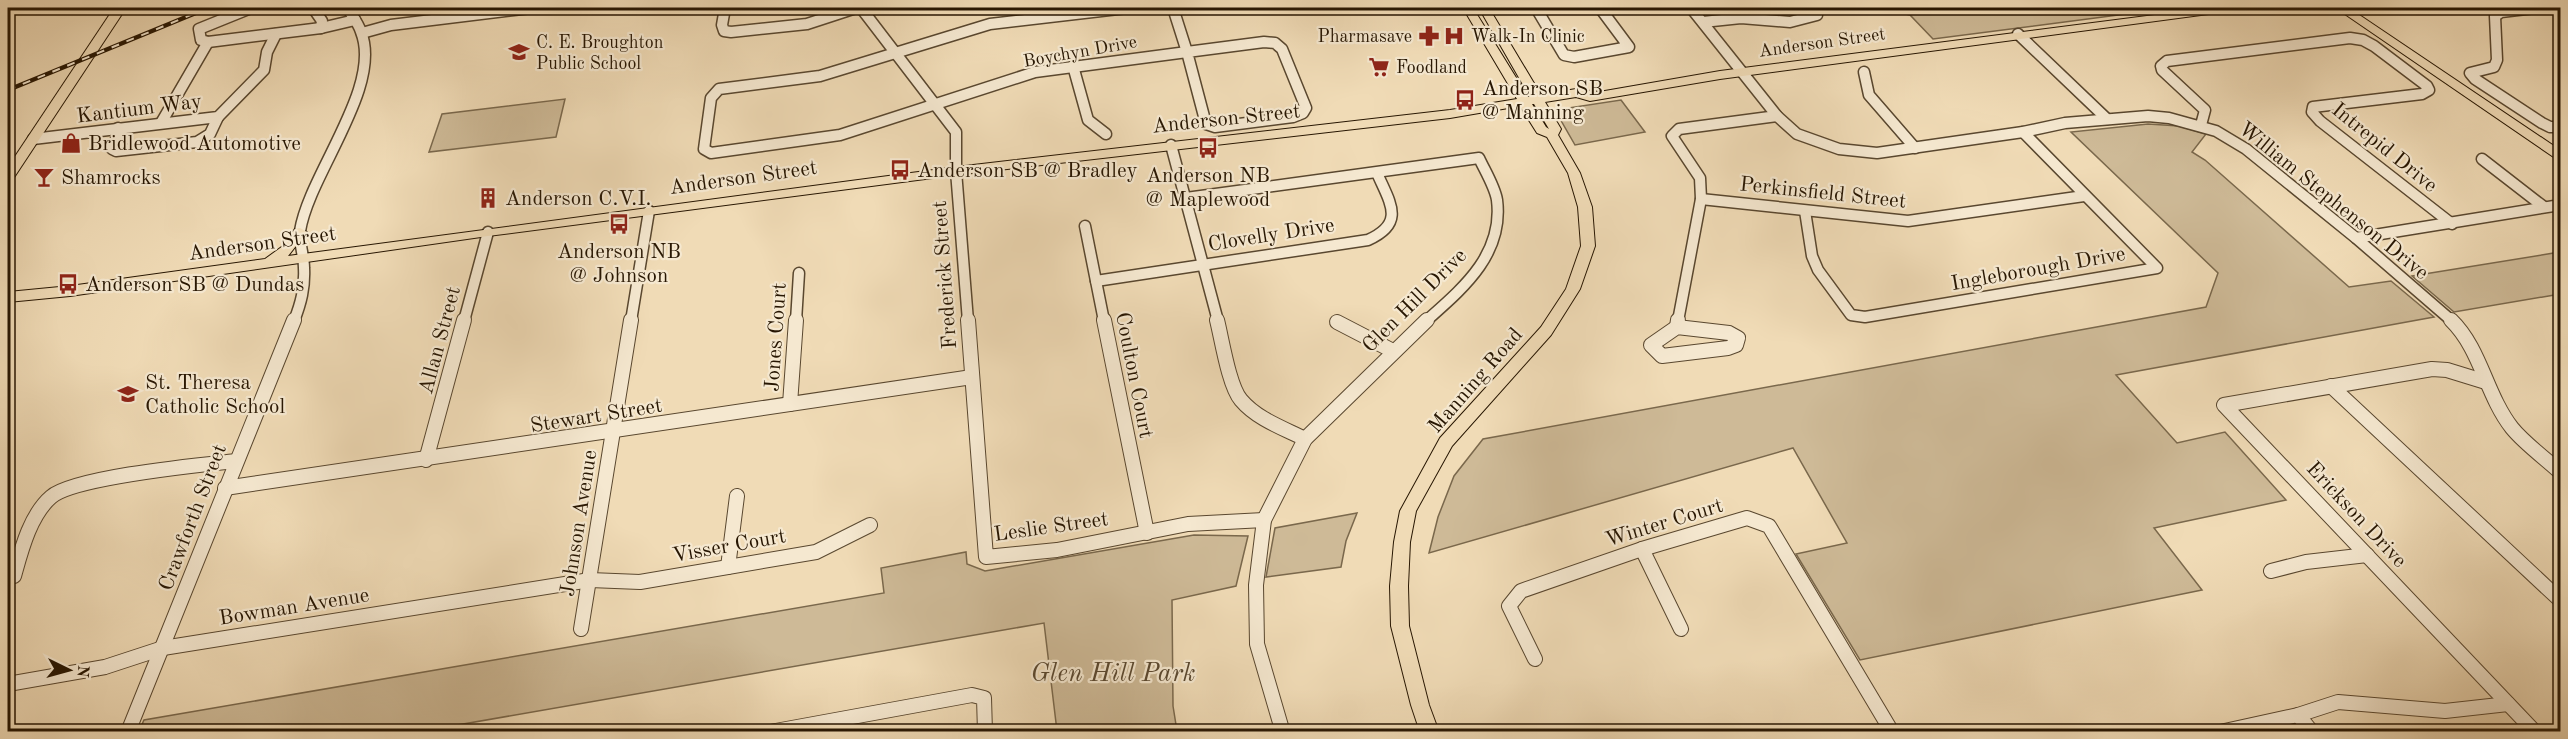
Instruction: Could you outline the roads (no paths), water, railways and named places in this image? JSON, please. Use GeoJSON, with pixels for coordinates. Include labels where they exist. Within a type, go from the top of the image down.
{"type":"FeatureCollection","features":[{"type":"Feature","properties":{"kind":"main road"},"geometry":{"type":"LineString","coordinates":[[8,176],[120,8]]}},
{"type":"Feature","properties":{"kind":"main road","name":"Manning Road"},"geometry":{"type":"LineString","coordinates":[[1430,732],[1420,705],[1400,626],[1399,586],[1402,542],[1411,504],[1446,442],[1546,331],[1574,289],[1588,246],[1585,207],[1574,173],[1552,135],[1555,129],[1533,103],[1468,8]]}},
{"type":"Feature","properties":{"kind":"main road","name":"Manning Road"},"geometry":{"type":"LineString","coordinates":[[1484,8],[1533,103]]}},
{"type":"Feature","properties":{"kind":"main road","name":"Anderson Street"},"geometry":{"type":"LineString","coordinates":[[8,297],[956,171],[1450,114],[1461,116],[1742,72],[2018,34],[2231,8]]}},
{"type":"Feature","properties":{"kind":"main road"},"geometry":{"type":"LineString","coordinates":[[2342,8],[2380,31],[2560,155]]}},
{"type":"Feature","properties":{"kind":"main road"},"geometry":{"type":"LineString","coordinates":[[2352,8],[2371,21],[2380,31]]}},
{"type":"Feature","properties":{"kind":"main road"},"geometry":{"type":"LineString","coordinates":[[267,263],[288,249],[300,232]]}},
{"type":"Feature","properties":{"kind":"street"},"geometry":{"type":"LineString","coordinates":[[251,8],[199,29],[201,40],[208,42],[321,28],[322,21],[313,8]]}},
{"type":"Feature","properties":{"kind":"street"},"geometry":{"type":"LineString","coordinates":[[436,19],[440,8]]}},
{"type":"Feature","properties":{"kind":"street"},"geometry":{"type":"LineString","coordinates":[[362,33],[391,25],[531,8]]}},
{"type":"Feature","properties":{"kind":"street"},"geometry":{"type":"LineString","coordinates":[[725,8],[722,25],[724,31],[731,32],[807,24],[856,8]]}},
{"type":"Feature","properties":{"kind":"street","name":"Frederick Street"},"geometry":{"type":"LineString","coordinates":[[861,8],[956,132],[956,171],[972,377]]}},
{"type":"Feature","properties":{"kind":"street"},"geometry":{"type":"LineString","coordinates":[[897,54],[990,24],[1127,8]]}},
{"type":"Feature","properties":{"kind":"street"},"geometry":{"type":"LineString","coordinates":[[1173,8],[1206,124],[1215,127],[1293,117],[1303,113],[1306,108],[1282,49],[1275,43],[1264,42],[1187,51]]}},
{"type":"Feature","properties":{"kind":"street"},"geometry":{"type":"LineString","coordinates":[[1536,8],[1554,36],[1561,52],[1565,56],[1574,57],[1629,47],[1600,8]]}},
{"type":"Feature","properties":{"kind":"street","name":"William Stephenson Drive"},"geometry":{"type":"LineString","coordinates":[[1691,8],[1777,116],[1797,134],[1839,149],[1877,153],[2023,132],[2065,123],[2148,116],[2169,117],[2201,126],[2246,148],[2356,238],[2453,322],[2470,344],[2486,382],[2512,429],[2560,471]]}},
{"type":"Feature","properties":{"kind":"street"},"geometry":{"type":"LineString","coordinates":[[1703,22],[1738,18],[1784,22],[1809,20],[1817,15],[1816,8]]}},
{"type":"Feature","properties":{"kind":"street"},"geometry":{"type":"LineString","coordinates":[[2535,8],[2501,12],[2495,16],[2497,60],[2494,67],[2470,73],[2475,79],[2542,123],[2550,127],[2560,127]]}},
{"type":"Feature","properties":{"kind":"street","name":"Crawforth Street"},"geometry":{"type":"LineString","coordinates":[[128,732],[303,298],[304,268],[300,232],[316,186],[362,84],[366,62],[362,33],[353,16],[321,28]]}},
{"type":"Feature","properties":{"kind":"street","name":"Kantium Way"},"geometry":{"type":"LineString","coordinates":[[33,139],[218,117],[264,70],[267,52],[276,34]]}},
{"type":"Feature","properties":{"kind":"street"},"geometry":{"type":"LineString","coordinates":[[2018,34],[2108,119]]}},
{"type":"Feature","properties":{"kind":"street","name":"Intrepid Drive"},"geometry":{"type":"LineString","coordinates":[[2201,126],[2205,110],[2162,70],[2161,66],[2167,61],[2350,38],[2363,40],[2418,79],[2429,90],[2422,94],[2313,107],[2312,111],[2320,121],[2452,224]]}},
{"type":"Feature","properties":{"kind":"street"},"geometry":{"type":"LineString","coordinates":[[161,123],[208,42]]}},
{"type":"Feature","properties":{"kind":"street","name":"Boychyn Drive"},"geometry":{"type":"LineString","coordinates":[[897,54],[820,76],[719,89],[711,98],[704,148],[711,153],[840,135],[1035,72],[1187,51]]}},
{"type":"Feature","properties":{"kind":"street"},"geometry":{"type":"LineString","coordinates":[[1073,66],[1088,120],[1106,134]]}},
{"type":"Feature","properties":{"kind":"street"},"geometry":{"type":"LineString","coordinates":[[1864,72],[1869,95],[1915,148]]}},
{"type":"Feature","properties":{"kind":"street"},"geometry":{"type":"LineString","coordinates":[[1677,327],[1729,333],[1738,338],[1736,345],[1728,348],[1662,356],[1651,345],[1677,327],[1701,199],[1700,178],[1672,136],[1679,129],[1777,116]]}},
{"type":"Feature","properties":{"kind":"street"},"geometry":{"type":"LineString","coordinates":[[118,128],[119,132],[112,149],[116,151],[200,141],[210,134],[218,117]]}},
{"type":"Feature","properties":{"kind":"street","name":"Ingleborough Drive"},"geometry":{"type":"LineString","coordinates":[[1805,211],[1812,256],[1818,270],[1851,315],[1865,317],[2157,268],[2023,132]]}},
{"type":"Feature","properties":{"kind":"street"},"geometry":{"type":"LineString","coordinates":[[1171,145],[1204,264],[1229,370],[1240,399],[1259,416],[1305,439]]}},
{"type":"Feature","properties":{"kind":"street","name":"Glen Hill Drive"},"geometry":{"type":"LineString","coordinates":[[1186,198],[1479,158],[1497,199],[1496,231],[1488,255],[1469,282],[1393,351],[1305,439],[1264,520],[1256,585],[1257,644],[1281,726],[1279,732]]}},
{"type":"Feature","properties":{"kind":"street"},"geometry":{"type":"LineString","coordinates":[[2482,159],[2544,207]]}},
{"type":"Feature","properties":{"kind":"street","name":"Clovelly Drive"},"geometry":{"type":"LineString","coordinates":[[1096,281],[1368,240],[1384,234],[1393,223],[1394,215],[1377,173]]}},
{"type":"Feature","properties":{"kind":"street","name":"Perkinsfield Street"},"geometry":{"type":"LineString","coordinates":[[1701,199],[1908,221],[2084,196]]}},
{"type":"Feature","properties":{"kind":"street"},"geometry":{"type":"LineString","coordinates":[[2356,238],[2560,205]]}},
{"type":"Feature","properties":{"kind":"street","name":"Johnson Avenue"},"geometry":{"type":"LineString","coordinates":[[581,629],[615,432],[649,211]]}},
{"type":"Feature","properties":{"kind":"street","name":"Coulton Court"},"geometry":{"type":"LineString","coordinates":[[1085,226],[1147,533]]}},
{"type":"Feature","properties":{"kind":"street","name":"Allan Street"},"geometry":{"type":"LineString","coordinates":[[426,460],[489,232]]}},
{"type":"Feature","properties":{"kind":"street","name":"Jones Court"},"geometry":{"type":"LineString","coordinates":[[790,404],[799,273]]}},
{"type":"Feature","properties":{"kind":"street"},"geometry":{"type":"LineString","coordinates":[[1337,322],[1393,351]]}},
{"type":"Feature","properties":{"kind":"street","name":"Erickson Drive"},"geometry":{"type":"LineString","coordinates":[[2486,382],[2447,370],[2432,369],[2224,405],[2535,732]]}},
{"type":"Feature","properties":{"kind":"street","name":"Stewart Street"},"geometry":{"type":"LineString","coordinates":[[225,488],[615,432],[972,377]]}},
{"type":"Feature","properties":{"kind":"street","name":"Leslie Street"},"geometry":{"type":"LineString","coordinates":[[972,377],[986,557],[1057,550],[1188,524],[1264,520]]}},
{"type":"Feature","properties":{"kind":"street"},"geometry":{"type":"LineString","coordinates":[[2331,386],[2560,600]]}},
{"type":"Feature","properties":{"kind":"street"},"geometry":{"type":"LineString","coordinates":[[14,576],[25,538],[52,495],[78,485],[236,461]]}},
{"type":"Feature","properties":{"kind":"street"},"geometry":{"type":"LineString","coordinates":[[728,567],[737,496]]}},
{"type":"Feature","properties":{"kind":"street","name":"Winter Court"},"geometry":{"type":"LineString","coordinates":[[1535,659],[1509,606],[1521,591],[1642,549],[1747,518],[1769,526],[1892,732]]}},
{"type":"Feature","properties":{"kind":"street","name":"Visser Court"},"geometry":{"type":"LineString","coordinates":[[590,580],[640,582],[816,552],[870,525]]}},
{"type":"Feature","properties":{"kind":"street"},"geometry":{"type":"LineString","coordinates":[[1642,549],[1681,629]]}},
{"type":"Feature","properties":{"kind":"street"},"geometry":{"type":"LineString","coordinates":[[2271,571],[2306,562],[2367,555]]}},
{"type":"Feature","properties":{"kind":"street","name":"Bowman Avenue"},"geometry":{"type":"LineString","coordinates":[[8,684],[105,667],[163,648],[590,580]]}},
{"type":"Feature","properties":{"kind":"street"},"geometry":{"type":"LineString","coordinates":[[770,732],[972,695],[984,698],[985,732]]}},
{"type":"Feature","properties":{"kind":"street"},"geometry":{"type":"LineString","coordinates":[[2220,732],[2298,715],[2338,702],[2445,711],[2508,704]]}},
{"type":"Feature","properties":{"kind":"street"},"geometry":{"type":"LineString","coordinates":[[2298,715],[2312,732]]}},
{"type":"Feature","properties":{"kind":"waterway"},"geometry":{"type":"LineString","coordinates":[[1946,8],[1972,11],[2030,8]]}},
{"type":"Feature","properties":{"kind":"waterway"},"geometry":{"type":"LineString","coordinates":[[2055,8],[2083,13],[2097,8]]}},
{"type":"Feature","properties":{"kind":"railway"},"geometry":{"type":"LineString","coordinates":[[8,90],[208,8]]}},
{"type":"Feature","properties":{"kind":"place","name":"Pharmasave"},"geometry":{"type":"Point","coordinates":[1429,36]}},
{"type":"Feature","properties":{"kind":"place","name":"Walk-In Clinic"},"geometry":{"type":"Point","coordinates":[1454,36]}},
{"type":"Feature","properties":{"kind":"place","name":"C. E. Broughton Public School"},"geometry":{"type":"Point","coordinates":[519,52]}},
{"type":"Feature","properties":{"kind":"place","name":"Foodland"},"geometry":{"type":"Point","coordinates":[1379,67]}},
{"type":"Feature","properties":{"kind":"place","name":"Anderson SB @ Manning"},"geometry":{"type":"Point","coordinates":[1465,100]}},
{"type":"Feature","properties":{"kind":"place","name":"Bridlewood Automotive"},"geometry":{"type":"Point","coordinates":[71,143]}},
{"type":"Feature","properties":{"kind":"place","name":"Anderson NB @ Maplewood"},"geometry":{"type":"Point","coordinates":[1208,148]}},
{"type":"Feature","properties":{"kind":"place","name":"Anderson SB @ Bradley"},"geometry":{"type":"Point","coordinates":[900,170]}},
{"type":"Feature","properties":{"kind":"place","name":"Shamrocks"},"geometry":{"type":"Point","coordinates":[44,177]}},
{"type":"Feature","properties":{"kind":"place","name":"Anderson C.V.I."},"geometry":{"type":"Point","coordinates":[488,198]}},
{"type":"Feature","properties":{"kind":"place","name":"Anderson NB @ Johnson"},"geometry":{"type":"Point","coordinates":[619,224]}},
{"type":"Feature","properties":{"kind":"place","name":"Anderson SB @ Dundas"},"geometry":{"type":"Point","coordinates":[68,284]}},
{"type":"Feature","properties":{"kind":"place","name":"St. Theresa Catholic School"},"geometry":{"type":"Point","coordinates":[128,394]}},
{"type":"Feature","properties":{"kind":"park label","name":"Glen Hill Park"},"geometry":{"type":"Point","coordinates":[1113,672]}}]}
